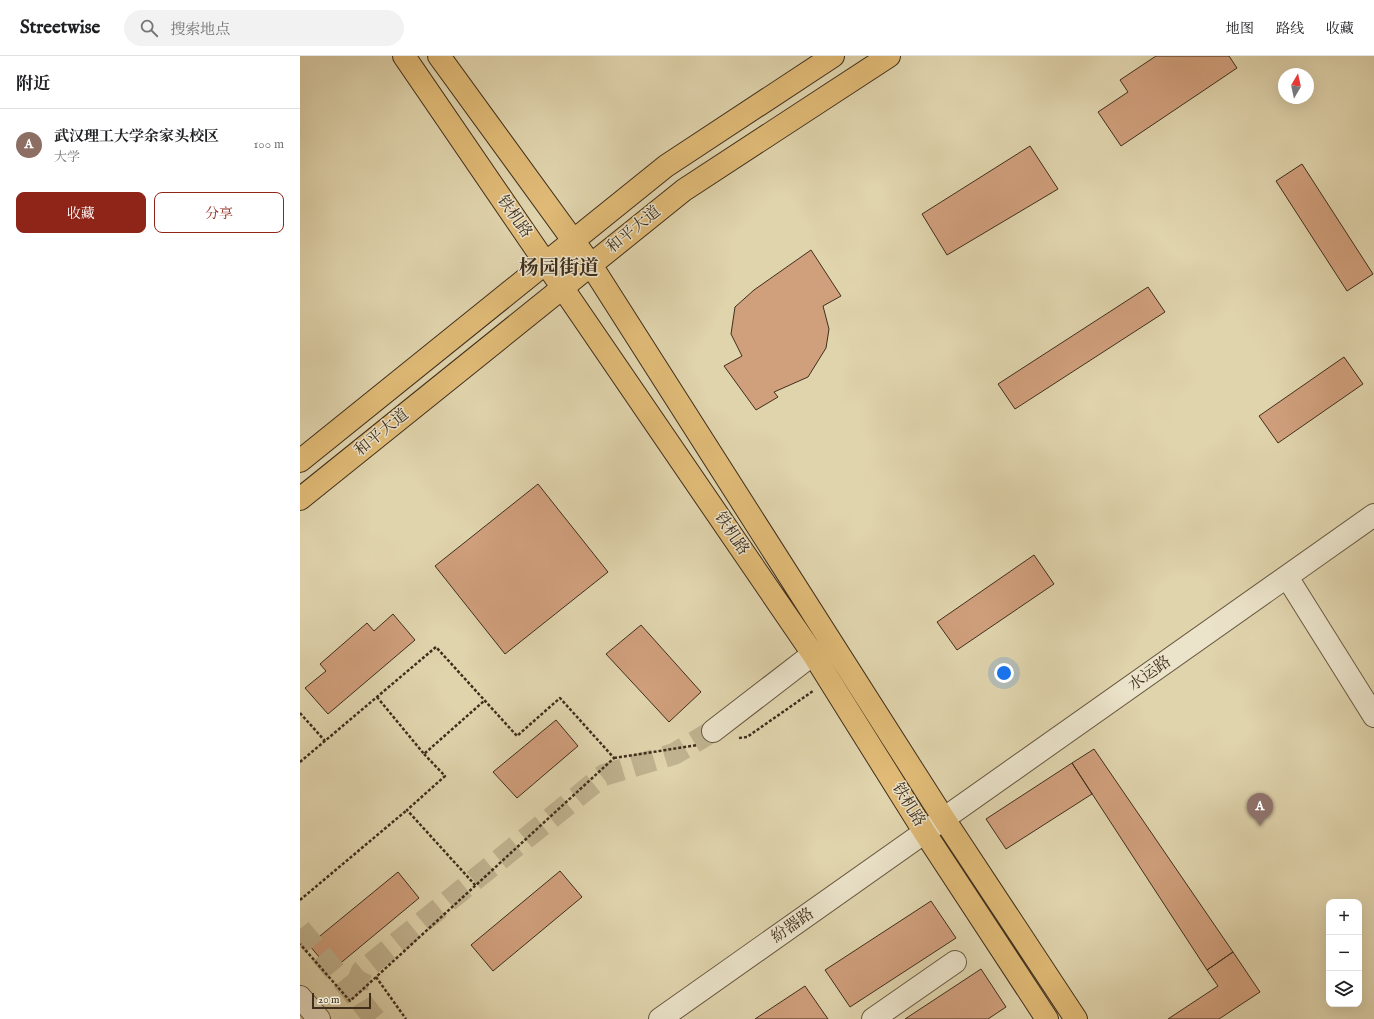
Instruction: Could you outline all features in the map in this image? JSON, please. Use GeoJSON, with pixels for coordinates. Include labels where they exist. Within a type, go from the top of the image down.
{"type":"FeatureCollection","features":[{"type":"Feature","properties":{"kind":"main road","name":"铁机路"},"geometry":{"type":"LineString","coordinates":[[404,56],[813,654],[925,833],[1047,1019]]}},
{"type":"Feature","properties":{"kind":"main road","name":"铁机路"},"geometry":{"type":"LineString","coordinates":[[439,56],[591,265],[944,819],[1076,1019]]}},
{"type":"Feature","properties":{"kind":"main road","name":"和平大道"},"geometry":{"type":"LineString","coordinates":[[300,461],[666,166],[833,56]]}},
{"type":"Feature","properties":{"kind":"main road","name":"和平大道"},"geometry":{"type":"LineString","coordinates":[[300,499],[684,190],[888,56]]}},
{"type":"Feature","properties":{"kind":"street","name":"水运路"},"geometry":{"type":"LineString","coordinates":[[925,833],[1374,515]]}},
{"type":"Feature","properties":{"kind":"street"},"geometry":{"type":"LineString","coordinates":[[1287,577],[1374,716]]}},
{"type":"Feature","properties":{"kind":"street"},"geometry":{"type":"LineString","coordinates":[[713,731],[813,654]]}},
{"type":"Feature","properties":{"kind":"street","name":"紛器路"},"geometry":{"type":"LineString","coordinates":[[660,1019],[925,833]]}},
{"type":"Feature","properties":{"kind":"street"},"geometry":{"type":"LineString","coordinates":[[873,1019],[955,962]]}},
{"type":"Feature","properties":{"kind":"street"},"geometry":{"type":"LineString","coordinates":[[300,997],[319,1019]]}},
{"type":"Feature","properties":{"kind":"path"},"geometry":{"type":"LineString","coordinates":[[300,762],[436,647],[517,736],[560,698],[614,758],[350,1001],[300,944]]}},
{"type":"Feature","properties":{"kind":"path"},"geometry":{"type":"LineString","coordinates":[[300,900],[445,776],[424,754],[377,697]]}},
{"type":"Feature","properties":{"kind":"path"},"geometry":{"type":"LineString","coordinates":[[424,754],[484,701]]}},
{"type":"Feature","properties":{"kind":"path"},"geometry":{"type":"LineString","coordinates":[[300,713],[325,741]]}},
{"type":"Feature","properties":{"kind":"path"},"geometry":{"type":"LineString","coordinates":[[407,810],[476,886]]}},
{"type":"Feature","properties":{"kind":"path"},"geometry":{"type":"LineString","coordinates":[[376,977],[406,1019]]}},
{"type":"Feature","properties":{"kind":"building"},"geometry":{"type":"Polygon","coordinates":[[[1156,56],[1229,56],[1237,68],[1121,146],[1098,112],[1128,92],[1120,80],[1156,56]]]}},
{"type":"Feature","properties":{"kind":"building"},"geometry":{"type":"Polygon","coordinates":[[[1030,146],[1058,189],[947,255],[922,214],[1030,146]]]}},
{"type":"Feature","properties":{"kind":"building"},"geometry":{"type":"Polygon","coordinates":[[[1302,164],[1373,274],[1347,291],[1276,181],[1302,164]]]}},
{"type":"Feature","properties":{"kind":"building"},"geometry":{"type":"Polygon","coordinates":[[[811,250],[841,296],[823,306],[829,329],[826,348],[808,377],[774,392],[778,397],[756,410],[724,366],[742,356],[731,334],[735,307],[754,290],[811,250]]]}},
{"type":"Feature","properties":{"kind":"building"},"geometry":{"type":"Polygon","coordinates":[[[1148,287],[1165,312],[1015,409],[998,384],[1148,287]]]}},
{"type":"Feature","properties":{"kind":"building"},"geometry":{"type":"Polygon","coordinates":[[[1344,357],[1363,384],[1278,443],[1259,416],[1344,357]]]}},
{"type":"Feature","properties":{"kind":"building"},"geometry":{"type":"Polygon","coordinates":[[[538,484],[608,572],[505,654],[435,566],[538,484]]]}},
{"type":"Feature","properties":{"kind":"building"},"geometry":{"type":"Polygon","coordinates":[[[1034,555],[1054,584],[957,650],[937,622],[1034,555]]]}},
{"type":"Feature","properties":{"kind":"building"},"geometry":{"type":"Polygon","coordinates":[[[393,614],[415,640],[328,714],[305,688],[326,671],[320,664],[367,623],[374,631],[393,614]]]}},
{"type":"Feature","properties":{"kind":"building"},"geometry":{"type":"Polygon","coordinates":[[[641,625],[701,692],[669,722],[606,654],[641,625]]]}},
{"type":"Feature","properties":{"kind":"building"},"geometry":{"type":"Polygon","coordinates":[[[556,720],[578,746],[517,798],[493,772],[556,720]]]}},
{"type":"Feature","properties":{"kind":"building"},"geometry":{"type":"Polygon","coordinates":[[[1094,749],[1233,952],[1207,970],[1072,763],[1094,749]]]}},
{"type":"Feature","properties":{"kind":"building"},"geometry":{"type":"Polygon","coordinates":[[[1072,763],[1092,794],[1006,849],[986,819],[1072,763]]]}},
{"type":"Feature","properties":{"kind":"building"},"geometry":{"type":"Polygon","coordinates":[[[560,871],[582,897],[493,971],[471,945],[560,871]]]}},
{"type":"Feature","properties":{"kind":"building"},"geometry":{"type":"Polygon","coordinates":[[[398,872],[419,898],[331,971],[309,945],[398,872]]]}},
{"type":"Feature","properties":{"kind":"building"},"geometry":{"type":"Polygon","coordinates":[[[931,901],[956,938],[850,1007],[825,970],[931,901]]]}},
{"type":"Feature","properties":{"kind":"building"},"geometry":{"type":"Polygon","coordinates":[[[1233,952],[1260,992],[1219,1019],[1168,1019],[1218,986],[1207,970],[1233,952]]]}},
{"type":"Feature","properties":{"kind":"building"},"geometry":{"type":"Polygon","coordinates":[[[981,969],[1006,1007],[988,1019],[905,1019],[981,969]]]}},
{"type":"Feature","properties":{"kind":"building"},"geometry":{"type":"Polygon","coordinates":[[[805,986],[828,1019],[755,1019],[805,986]]]}},
{"type":"Feature","properties":{"kind":"tunnel"},"geometry":{"type":"LineString","coordinates":[[375,1019],[359,997],[357,986],[362,971],[604,775],[674,754],[713,731]]}},
{"type":"Feature","properties":{"kind":"tunnel"},"geometry":{"type":"LineString","coordinates":[[300,929],[359,1000]]}},
{"type":"Feature","properties":{"kind":"place","name":"武汉理工大学余家头校区"},"geometry":{"type":"Point","coordinates":[1260,826]}},
{"type":"Feature","properties":{"kind":"district","name":"杨园街道"},"geometry":{"type":"Point","coordinates":[559,268]}}]}
